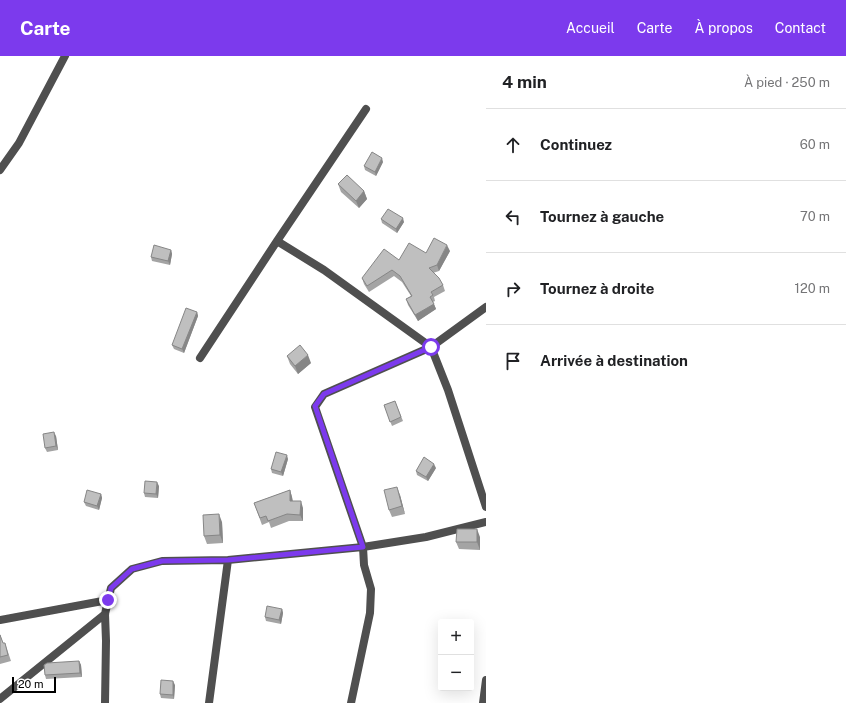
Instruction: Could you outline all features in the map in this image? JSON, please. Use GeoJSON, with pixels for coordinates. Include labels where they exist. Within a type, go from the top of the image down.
{"type":"FeatureCollection","features":[{"type":"Feature","properties":{"kind":"street"},"geometry":{"type":"LineString","coordinates":[[0,170],[19,143],[65,56]]}},
{"type":"Feature","properties":{"kind":"street"},"geometry":{"type":"LineString","coordinates":[[200,358],[366,109]]}},
{"type":"Feature","properties":{"kind":"street"},"geometry":{"type":"LineString","coordinates":[[277,241],[324,270],[431,347],[448,390],[486,506]]}},
{"type":"Feature","properties":{"kind":"street"},"geometry":{"type":"LineString","coordinates":[[351,703],[370,613],[371,589],[364,565],[363,547],[315,406],[324,394],[431,347],[486,307]]}},
{"type":"Feature","properties":{"kind":"street"},"geometry":{"type":"LineString","coordinates":[[105,703],[105,614],[111,588],[132,569],[162,561],[228,560],[363,547],[426,537],[486,522]]}},
{"type":"Feature","properties":{"kind":"street"},"geometry":{"type":"LineString","coordinates":[[209,703],[228,560]]}},
{"type":"Feature","properties":{"kind":"street"},"geometry":{"type":"LineString","coordinates":[[0,620],[108,600]]}},
{"type":"Feature","properties":{"kind":"street"},"geometry":{"type":"LineString","coordinates":[[0,699],[105,614]]}},
{"type":"Feature","properties":{"kind":"street"},"geometry":{"type":"LineString","coordinates":[[483,703],[486,680]]}},
{"type":"Feature","properties":{"kind":"building"},"geometry":{"type":"Polygon","coordinates":[[[372,152],[382,158],[375,172],[364,166],[372,152]]]}},
{"type":"Feature","properties":{"kind":"building"},"geometry":{"type":"Polygon","coordinates":[[[347,175],[364,191],[356,201],[338,184],[347,175]]]}},
{"type":"Feature","properties":{"kind":"building"},"geometry":{"type":"Polygon","coordinates":[[[388,209],[403,218],[396,229],[381,219],[388,209]]]}},
{"type":"Feature","properties":{"kind":"building"},"geometry":{"type":"Polygon","coordinates":[[[434,238],[447,245],[437,265],[429,268],[439,278],[443,285],[431,292],[433,295],[430,297],[434,304],[415,315],[406,299],[412,296],[400,276],[392,270],[367,286],[362,278],[384,249],[399,260],[409,243],[426,253],[434,238]]]}},
{"type":"Feature","properties":{"kind":"building"},"geometry":{"type":"Polygon","coordinates":[[[154,245],[171,250],[168,261],[151,257],[154,245]]]}},
{"type":"Feature","properties":{"kind":"building"},"geometry":{"type":"Polygon","coordinates":[[[186,308],[197,312],[182,349],[172,345],[186,308]]]}},
{"type":"Feature","properties":{"kind":"building"},"geometry":{"type":"Polygon","coordinates":[[[300,345],[308,355],[295,366],[287,356],[300,345]]]}},
{"type":"Feature","properties":{"kind":"building"},"geometry":{"type":"Polygon","coordinates":[[[395,401],[401,417],[390,422],[384,405],[395,401]]]}},
{"type":"Feature","properties":{"kind":"building"},"geometry":{"type":"Polygon","coordinates":[[[54,432],[56,446],[45,448],[43,434],[54,432]]]}},
{"type":"Feature","properties":{"kind":"building"},"geometry":{"type":"Polygon","coordinates":[[[276,452],[287,455],[281,472],[271,469],[276,452]]]}},
{"type":"Feature","properties":{"kind":"building"},"geometry":{"type":"Polygon","coordinates":[[[424,457],[434,464],[426,477],[416,471],[424,457]]]}},
{"type":"Feature","properties":{"kind":"building"},"geometry":{"type":"Polygon","coordinates":[[[145,481],[157,482],[156,494],[144,493],[145,481]]]}},
{"type":"Feature","properties":{"kind":"building"},"geometry":{"type":"Polygon","coordinates":[[[397,487],[402,506],[389,510],[384,490],[397,487]]]}},
{"type":"Feature","properties":{"kind":"building"},"geometry":{"type":"Polygon","coordinates":[[[87,490],[101,494],[97,506],[84,502],[87,490]]]}},
{"type":"Feature","properties":{"kind":"building"},"geometry":{"type":"Polygon","coordinates":[[[290,490],[290,501],[301,501],[300,515],[287,514],[268,521],[266,516],[260,518],[254,503],[290,490]]]}},
{"type":"Feature","properties":{"kind":"building"},"geometry":{"type":"Polygon","coordinates":[[[219,514],[220,535],[204,536],[203,515],[219,514]]]}},
{"type":"Feature","properties":{"kind":"building"},"geometry":{"type":"Polygon","coordinates":[[[457,529],[477,529],[477,542],[456,542],[457,529]]]}},
{"type":"Feature","properties":{"kind":"building"},"geometry":{"type":"Polygon","coordinates":[[[267,606],[282,609],[279,620],[265,617],[267,606]]]}},
{"type":"Feature","properties":{"kind":"building"},"geometry":{"type":"Polygon","coordinates":[[[0,635],[3,643],[5,643],[8,655],[0,657],[0,635]]]}},
{"type":"Feature","properties":{"kind":"building"},"geometry":{"type":"Polygon","coordinates":[[[79,661],[80,673],[45,675],[44,665],[47,663],[79,661]]]}},
{"type":"Feature","properties":{"kind":"building"},"geometry":{"type":"Polygon","coordinates":[[[161,680],[173,681],[173,695],[160,694],[161,680]]]}},
{"type":"Feature","properties":{"kind":"route"},"geometry":{"type":"LineString","coordinates":[[108,600],[111,588],[132,569],[162,561],[228,560],[363,547],[315,406],[324,394],[431,347]]}}]}
